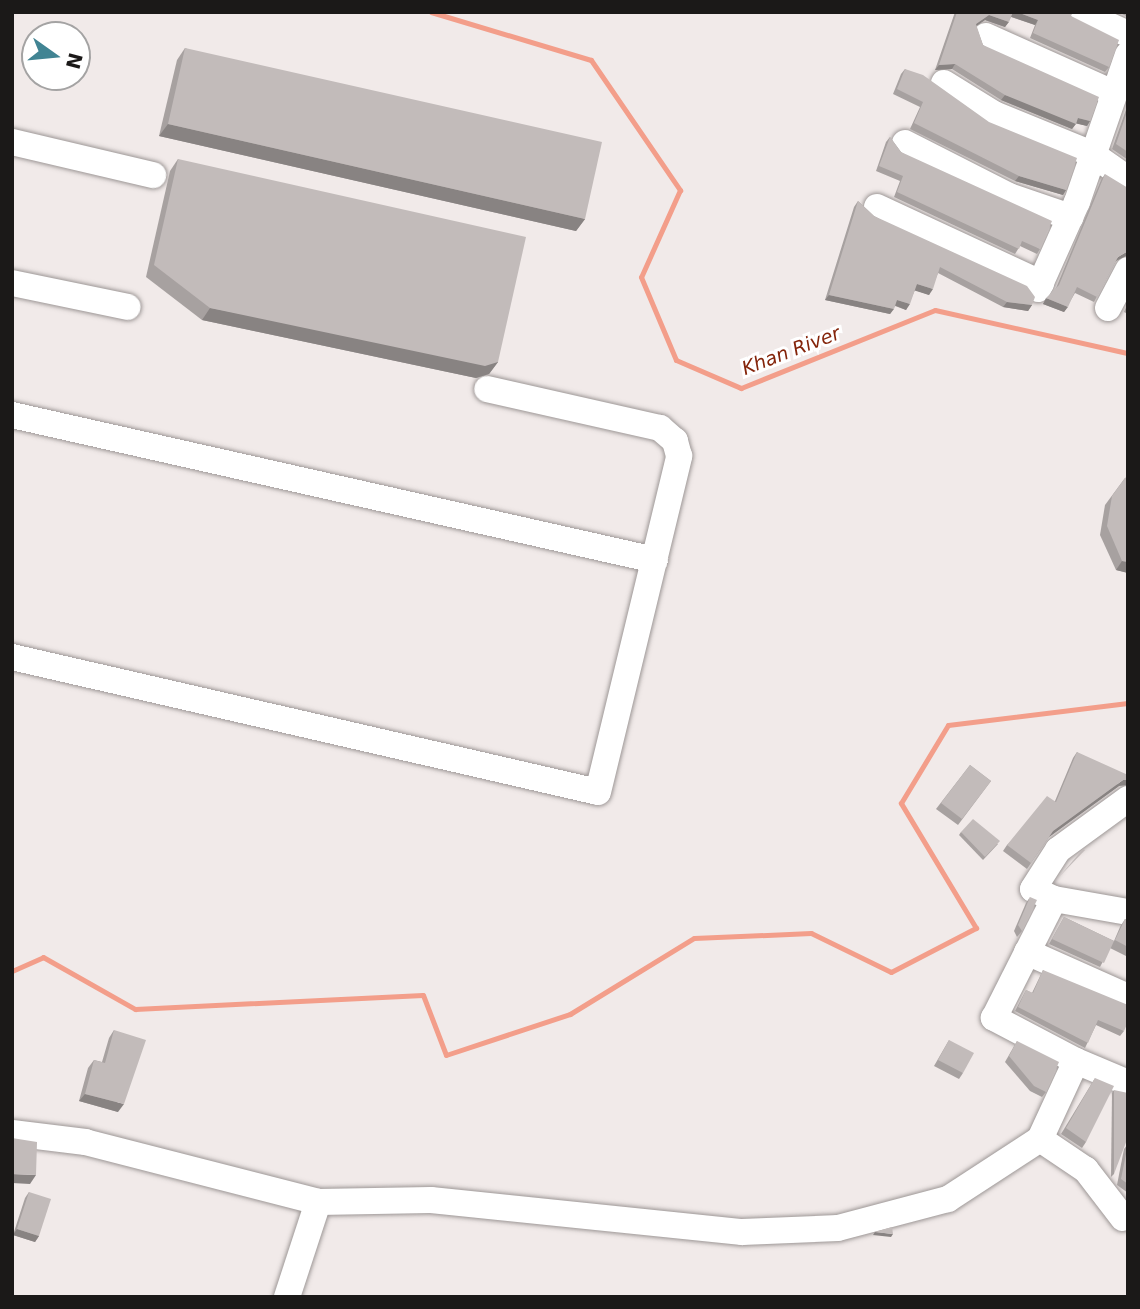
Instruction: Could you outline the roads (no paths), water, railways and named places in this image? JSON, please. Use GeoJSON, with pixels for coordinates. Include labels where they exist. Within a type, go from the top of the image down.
{"type":"FeatureCollection","features":[{"type":"Feature","properties":{"kind":"street"},"geometry":{"type":"LineString","coordinates":[[1080,12],[1128,34]]}},
{"type":"Feature","properties":{"kind":"street"},"geometry":{"type":"LineString","coordinates":[[986,36],[1113,93]]}},
{"type":"Feature","properties":{"kind":"street"},"geometry":{"type":"LineString","coordinates":[[877,207],[1039,286],[1070,217],[1128,55]]}},
{"type":"Feature","properties":{"kind":"street"},"geometry":{"type":"LineString","coordinates":[[944,83],[994,114],[1092,154],[1128,179]]}},
{"type":"Feature","properties":{"kind":"street"},"geometry":{"type":"LineString","coordinates":[[12,142],[153,175]]}},
{"type":"Feature","properties":{"kind":"street"},"geometry":{"type":"LineString","coordinates":[[905,143],[1009,196],[1070,217]]}},
{"type":"Feature","properties":{"kind":"street"},"geometry":{"type":"LineString","coordinates":[[1108,308],[1128,270]]}},
{"type":"Feature","properties":{"kind":"street"},"geometry":{"type":"LineString","coordinates":[[12,283],[128,307]]}},
{"type":"Feature","properties":{"kind":"street"},"geometry":{"type":"LineString","coordinates":[[12,657],[598,792],[679,456],[675,442],[641,422],[487,389]]}},
{"type":"Feature","properties":{"kind":"street"},"geometry":{"type":"LineString","coordinates":[[12,415],[655,560]]}},
{"type":"Feature","properties":{"kind":"street"},"geometry":{"type":"LineString","coordinates":[[1128,799],[1058,850],[1033,889],[1054,899],[1128,912]]}},
{"type":"Feature","properties":{"kind":"street"},"geometry":{"type":"LineString","coordinates":[[1054,899],[994,1018],[1076,1061],[1128,1083]]}},
{"type":"Feature","properties":{"kind":"street"},"geometry":{"type":"LineString","coordinates":[[1027,952],[1128,997]]}},
{"type":"Feature","properties":{"kind":"street"},"geometry":{"type":"LineString","coordinates":[[12,1133],[85,1142],[318,1202],[431,1200],[741,1232],[838,1228],[948,1199],[1040,1139],[1076,1061]]}},
{"type":"Feature","properties":{"kind":"street"},"geometry":{"type":"LineString","coordinates":[[1040,1139],[1086,1170],[1126,1214]]}},
{"type":"Feature","properties":{"kind":"street"},"geometry":{"type":"LineString","coordinates":[[287,1297],[318,1202]]}},
{"type":"Feature","properties":{"kind":"waterway","name":"Khan River"},"geometry":{"type":"LineString","coordinates":[[431,12],[591,60],[680,190],[641,277],[676,360],[741,388],[935,310],[1128,353]]}},
{"type":"Feature","properties":{"kind":"waterway"},"geometry":{"type":"LineString","coordinates":[[12,971],[43,957],[135,1009],[423,995],[446,1055],[570,1014],[694,938],[811,933],[891,972],[976,928],[901,803],[948,725],[1128,703]]}}]}
